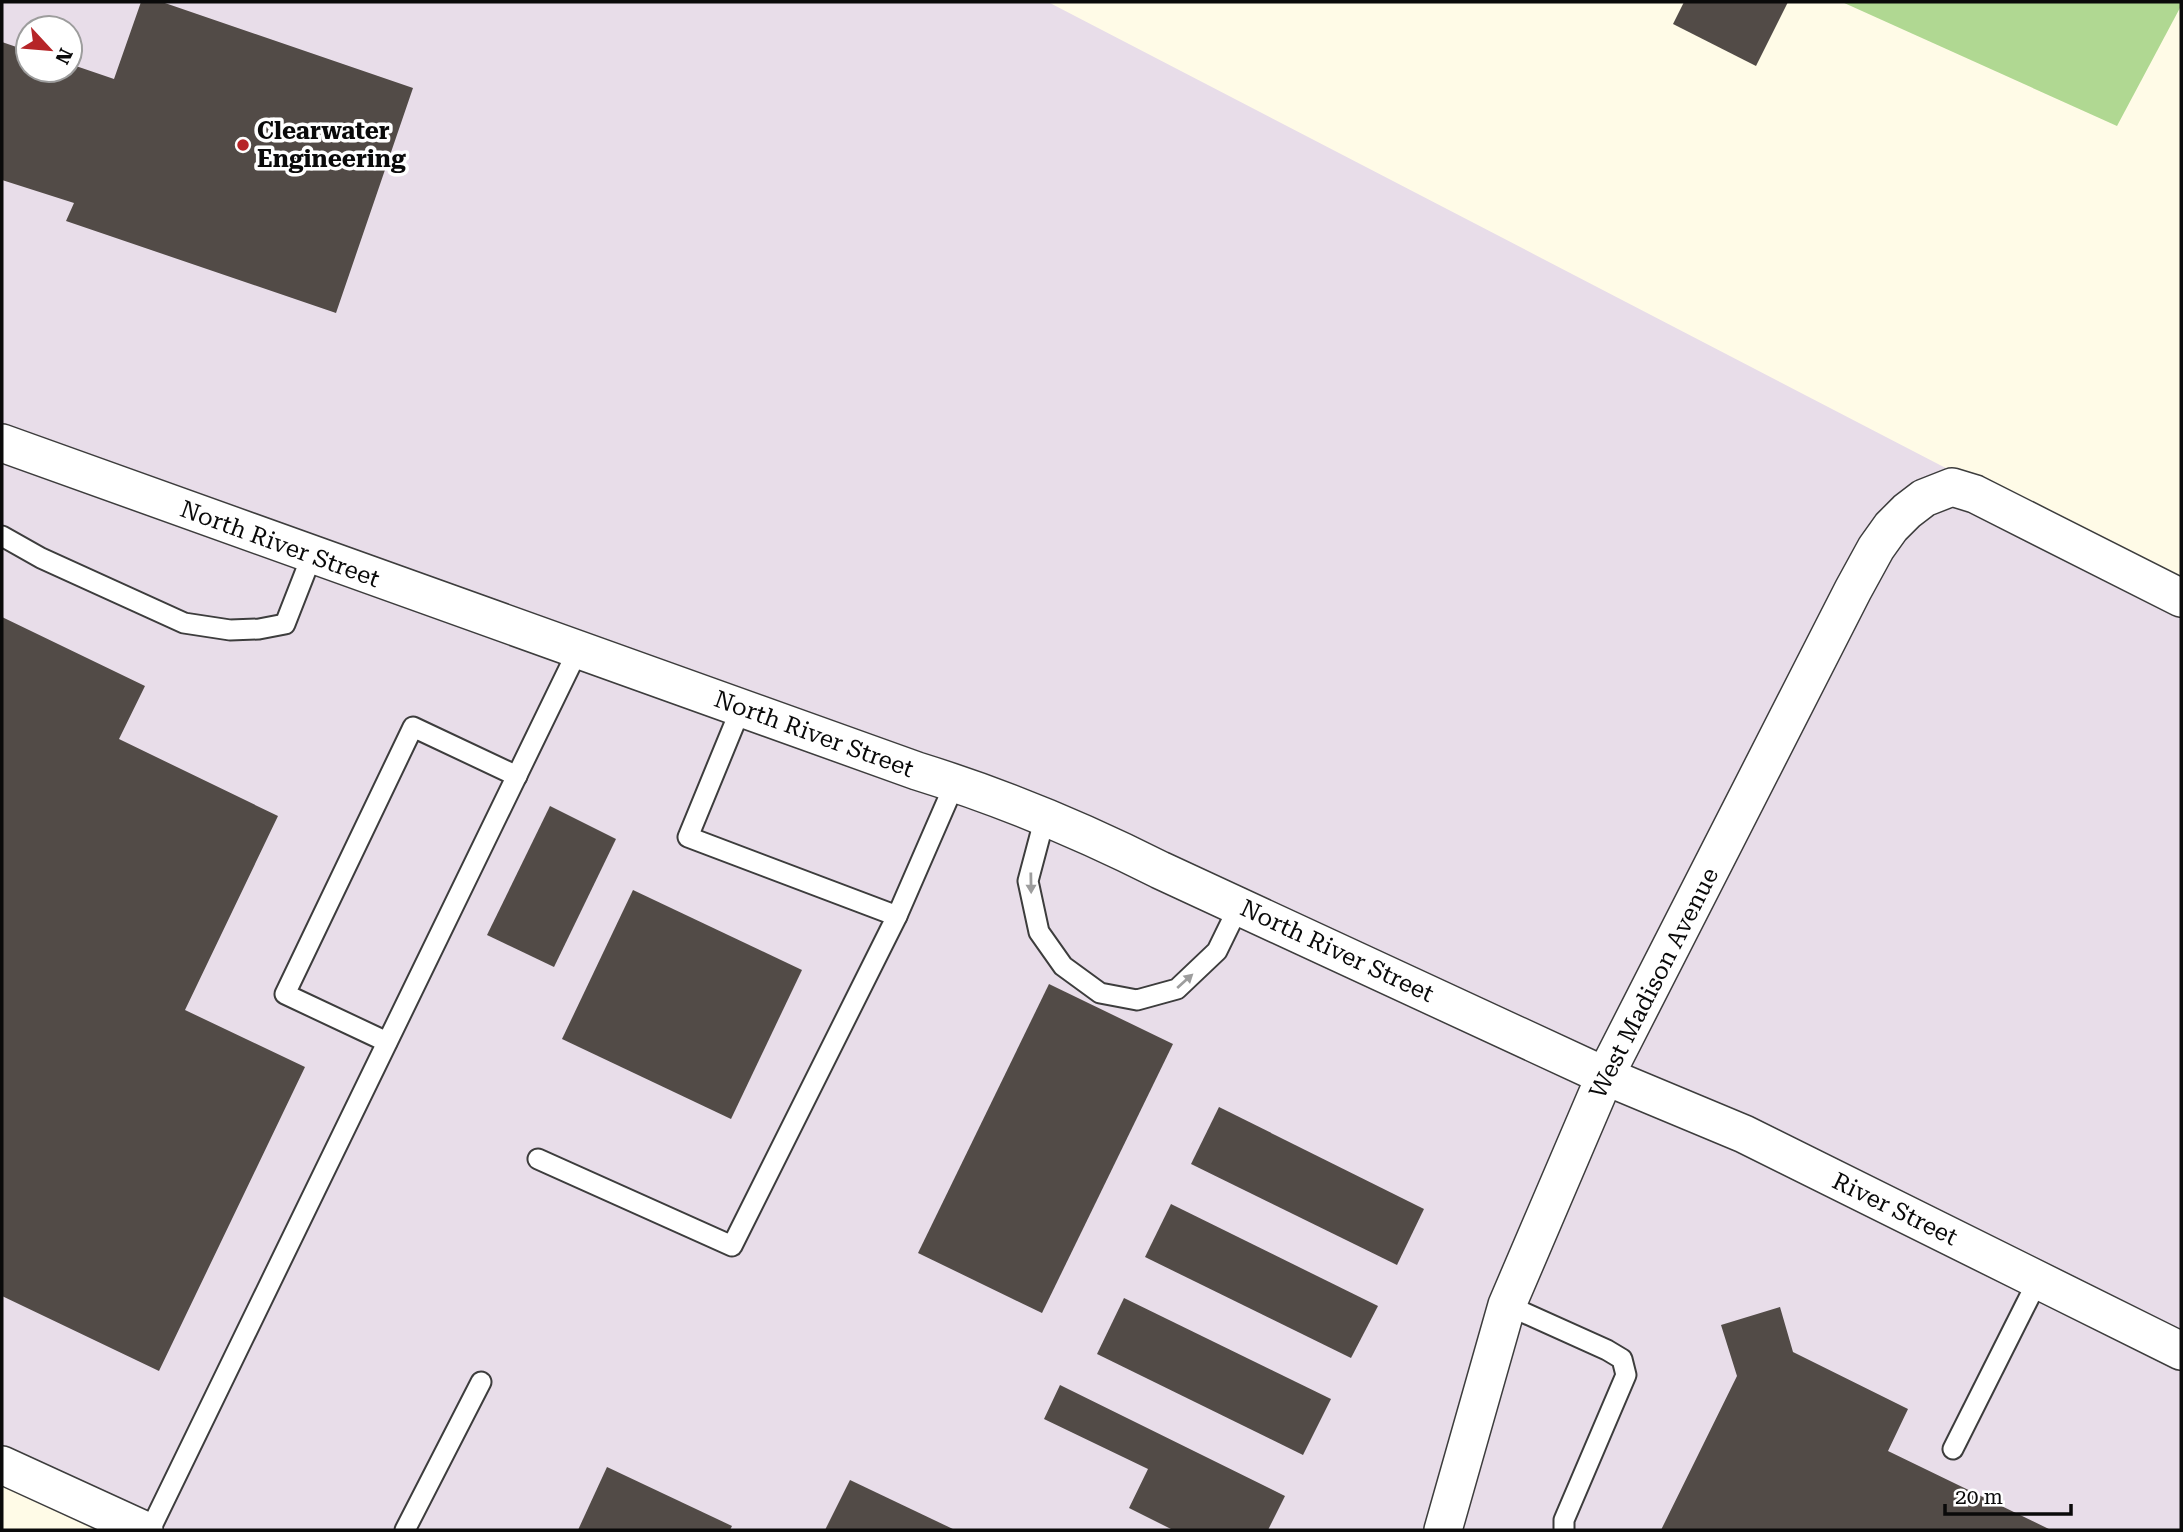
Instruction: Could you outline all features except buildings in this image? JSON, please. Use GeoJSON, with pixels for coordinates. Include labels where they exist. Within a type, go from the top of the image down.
{"type":"FeatureCollection","features":[{"type":"Feature","properties":{"kind":"street","name":"North River Street"},"geometry":{"type":"LineString","coordinates":[[2,443],[993,796],[1105,842],[1605,1076]]}},
{"type":"Feature","properties":{"kind":"street","name":"West Madison Avenue"},"geometry":{"type":"LineString","coordinates":[[1443,1530],[1507,1305],[1605,1076],[1876,548],[1891,527],[1924,498],[1952,487],[1975,494],[2181,598]]}},
{"type":"Feature","properties":{"kind":"street","name":"River Street"},"geometry":{"type":"LineString","coordinates":[[1605,1076],[1744,1134],[2181,1351]]}},
{"type":"Feature","properties":{"kind":"street"},"geometry":{"type":"LineString","coordinates":[[2,1465],[144,1530]]}},
{"type":"Feature","properties":{"kind":"lane"},"geometry":{"type":"LineString","coordinates":[[2,537],[41,558],[184,623],[230,629],[259,629],[285,624],[312,555]]}},
{"type":"Feature","properties":{"kind":"lane"},"geometry":{"type":"LineString","coordinates":[[150,1530],[578,650]]}},
{"type":"Feature","properties":{"kind":"lane"},"geometry":{"type":"LineString","coordinates":[[741,708],[688,837],[897,916]]}},
{"type":"Feature","properties":{"kind":"lane"},"geometry":{"type":"LineString","coordinates":[[387,1042],[285,994],[413,727],[517,776]]}},
{"type":"Feature","properties":{"kind":"lane"},"geometry":{"type":"LineString","coordinates":[[538,1159],[732,1246],[897,916],[955,783]]}},
{"type":"Feature","properties":{"kind":"lane"},"geometry":{"type":"LineString","coordinates":[[1045,817],[1028,881],[1039,932],[1063,966],[1100,993],[1137,1000],[1177,989],[1217,951],[1239,905]]}},
{"type":"Feature","properties":{"kind":"lane"},"geometry":{"type":"LineString","coordinates":[[1953,1449],[2038,1280]]}},
{"type":"Feature","properties":{"kind":"lane"},"geometry":{"type":"LineString","coordinates":[[1507,1305],[1622,1359],[1626,1375],[1563,1520],[1564,1530]]}},
{"type":"Feature","properties":{"kind":"lane"},"geometry":{"type":"LineString","coordinates":[[405,1530],[481,1382]]}},
{"type":"Feature","properties":{"kind":"shaded area"},"geometry":{"type":"Polygon","coordinates":[[[2,2],[1048,2],[1965,478],[2181,585],[2181,1530],[153,1530],[2,1465],[2,2]]]}},
{"type":"Feature","properties":{"kind":"green space"},"geometry":{"type":"Polygon","coordinates":[[[1842,2],[2181,2],[2181,6],[2117,126],[1842,2]]]}},
{"type":"Feature","properties":{"kind":"place","name":"Clearwater Engineering"},"geometry":{"type":"Point","coordinates":[243,145]}}]}
